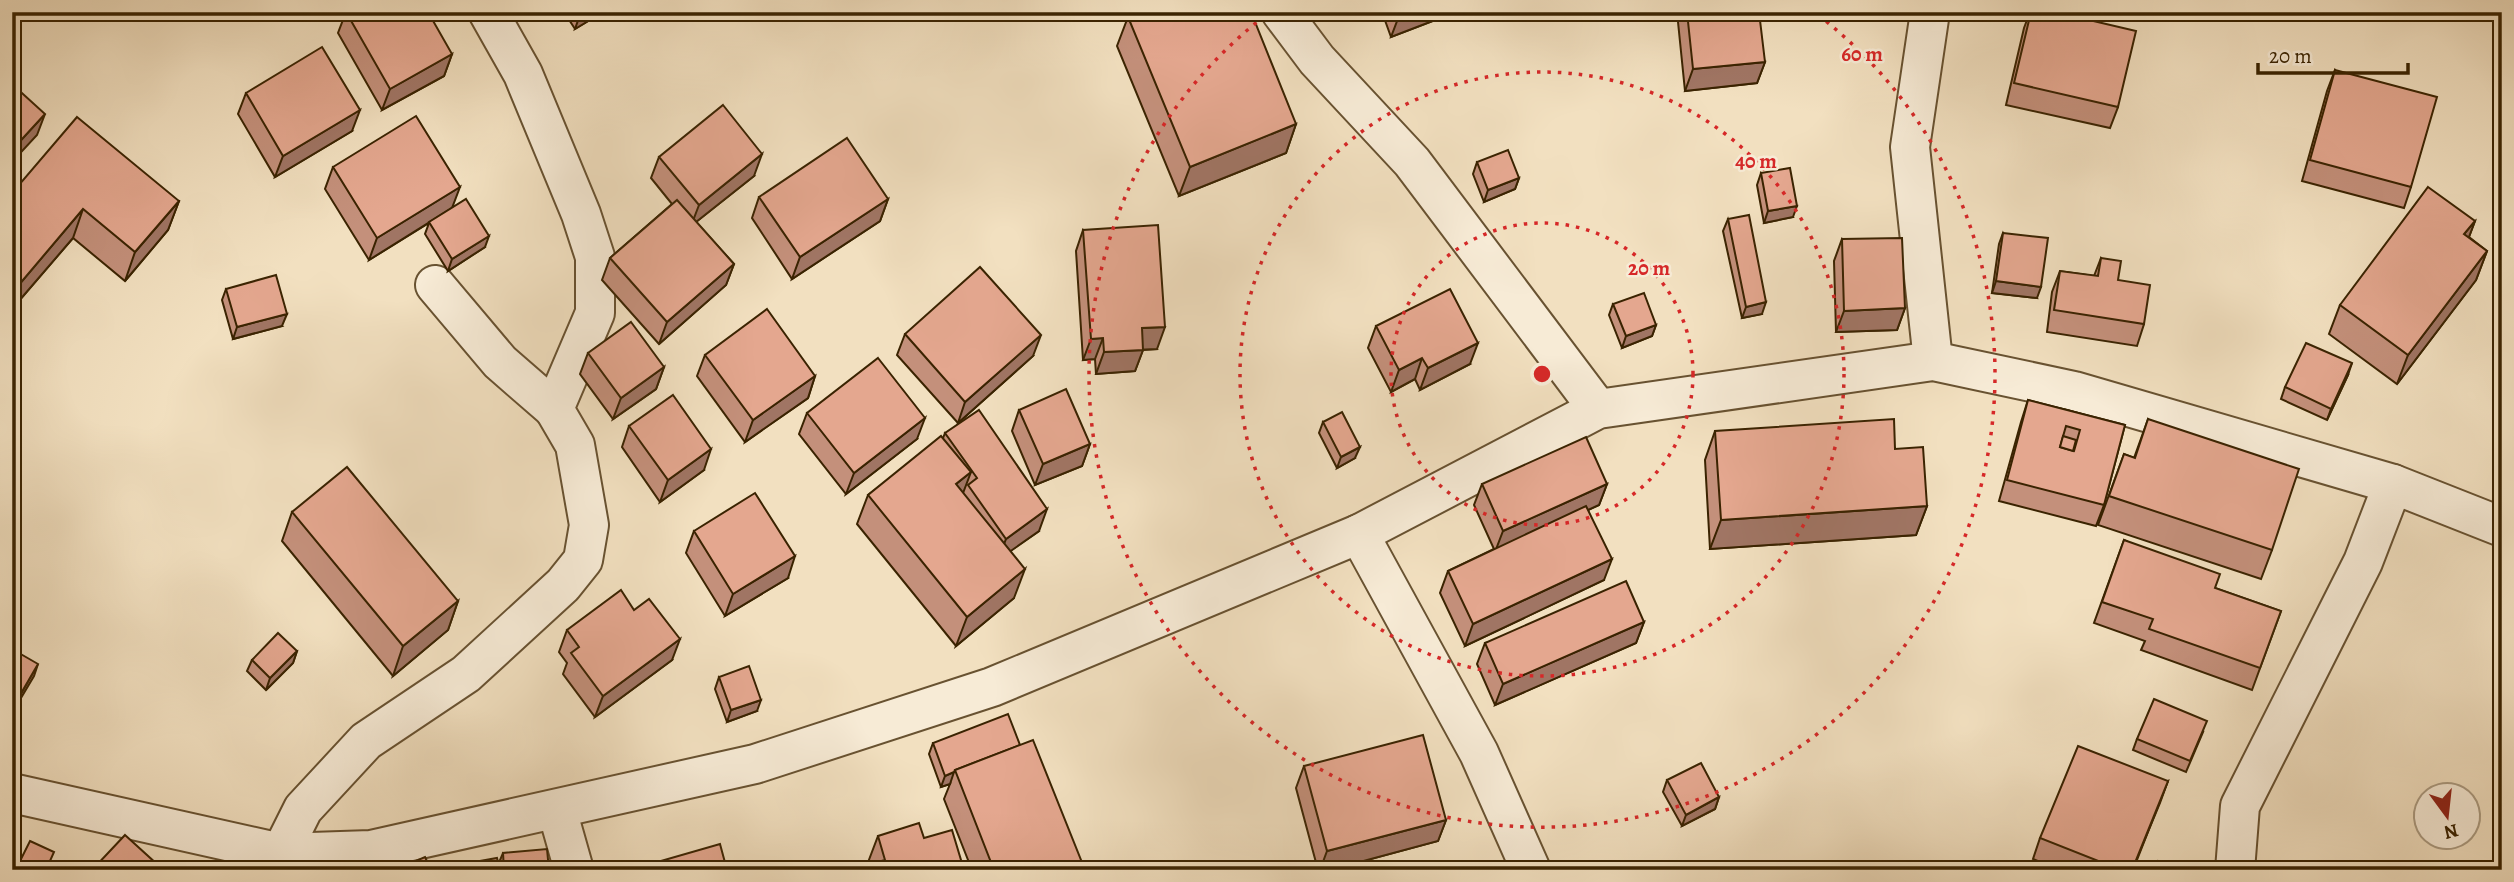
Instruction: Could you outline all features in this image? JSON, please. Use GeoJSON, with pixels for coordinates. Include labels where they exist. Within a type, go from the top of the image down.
{"type":"FeatureCollection","features":[{"type":"Feature","properties":{"kind":"street"},"geometry":{"type":"LineString","coordinates":[[488,12],[523,74],[582,214],[595,257],[595,313],[554,409]]}},
{"type":"Feature","properties":{"kind":"street"},"geometry":{"type":"LineString","coordinates":[[1282,12],[1317,60],[1412,162],[1598,409]]}},
{"type":"Feature","properties":{"kind":"street"},"geometry":{"type":"LineString","coordinates":[[1930,12],[1910,147],[1933,361]]}},
{"type":"Feature","properties":{"kind":"street"},"geometry":{"type":"LineString","coordinates":[[268,861],[303,810],[366,741],[466,674],[563,585],[583,560],[589,525],[575,445],[554,409],[500,362],[435,285]]}},
{"type":"Feature","properties":{"kind":"street"},"geometry":{"type":"LineString","coordinates":[[12,793],[268,861],[371,850],[557,810],[755,764],[992,687],[1359,534],[1598,409],[1933,361],[2074,391],[2393,484],[2502,527]]}},
{"type":"Feature","properties":{"kind":"street"},"geometry":{"type":"LineString","coordinates":[[2235,870],[2240,806],[2363,562],[2393,484]]}},
{"type":"Feature","properties":{"kind":"street"},"geometry":{"type":"LineString","coordinates":[[1359,534],[1479,754],[1531,870]]}},
{"type":"Feature","properties":{"kind":"street"},"geometry":{"type":"LineString","coordinates":[[557,810],[574,870]]}},
{"type":"Feature","properties":{"kind":"building"},"geometry":{"type":"Polygon","coordinates":[[[346,12],[428,12],[452,54],[390,89],[346,12]]]}},
{"type":"Feature","properties":{"kind":"building"},"geometry":{"type":"Polygon","coordinates":[[[1138,12],[1251,12],[1296,124],[1190,167],[1128,17],[1138,12]]]}},
{"type":"Feature","properties":{"kind":"building"},"geometry":{"type":"Polygon","coordinates":[[[1687,12],[1759,12],[1765,62],[1693,69],[1687,12]]]}},
{"type":"Feature","properties":{"kind":"building"},"geometry":{"type":"Polygon","coordinates":[[[2031,12],[2055,12],[2136,31],[2118,107],[2014,83],[2031,12]]]}},
{"type":"Feature","properties":{"kind":"building"},"geometry":{"type":"Polygon","coordinates":[[[322,47],[360,110],[283,156],[246,93],[322,47]]]}},
{"type":"Feature","properties":{"kind":"building"},"geometry":{"type":"Polygon","coordinates":[[[2335,70],[2437,97],[2411,187],[2310,160],[2335,70]]]}},
{"type":"Feature","properties":{"kind":"building"},"geometry":{"type":"Polygon","coordinates":[[[12,84],[45,114],[12,150],[12,84]]]}},
{"type":"Feature","properties":{"kind":"building"},"geometry":{"type":"Polygon","coordinates":[[[723,105],[762,154],[699,205],[659,157],[723,105]]]}},
{"type":"Feature","properties":{"kind":"building"},"geometry":{"type":"Polygon","coordinates":[[[416,116],[460,187],[377,238],[333,167],[416,116]]]}},
{"type":"Feature","properties":{"kind":"building"},"geometry":{"type":"Polygon","coordinates":[[[77,117],[179,201],[135,252],[83,209],[12,293],[12,193],[77,117]]]}},
{"type":"Feature","properties":{"kind":"building"},"geometry":{"type":"Polygon","coordinates":[[[847,138],[888,199],[800,257],[759,197],[847,138]]]}},
{"type":"Feature","properties":{"kind":"building"},"geometry":{"type":"Polygon","coordinates":[[[1508,150],[1519,178],[1488,190],[1477,162],[1508,150]]]}},
{"type":"Feature","properties":{"kind":"building"},"geometry":{"type":"Polygon","coordinates":[[[1790,168],[1797,206],[1768,211],[1761,173],[1790,168]]]}},
{"type":"Feature","properties":{"kind":"building"},"geometry":{"type":"Polygon","coordinates":[[[2428,187],[2475,221],[2464,234],[2487,251],[2408,355],[2340,305],[2428,187]]]}},
{"type":"Feature","properties":{"kind":"building"},"geometry":{"type":"Polygon","coordinates":[[[466,199],[489,236],[452,259],[429,222],[466,199]]]}},
{"type":"Feature","properties":{"kind":"building"},"geometry":{"type":"Polygon","coordinates":[[[677,200],[734,264],[667,322],[610,258],[677,200]]]}},
{"type":"Feature","properties":{"kind":"building"},"geometry":{"type":"Polygon","coordinates":[[[1749,215],[1766,302],[1746,307],[1728,219],[1749,215]]]}},
{"type":"Feature","properties":{"kind":"building"},"geometry":{"type":"Polygon","coordinates":[[[1158,225],[1165,327],[1142,328],[1143,350],[1104,352],[1103,338],[1091,339],[1083,230],[1158,225]]]}},
{"type":"Feature","properties":{"kind":"building"},"geometry":{"type":"Polygon","coordinates":[[[2003,233],[2048,238],[2041,287],[1996,281],[2003,233]]]}},
{"type":"Feature","properties":{"kind":"building"},"geometry":{"type":"Polygon","coordinates":[[[1902,238],[1905,308],[1844,311],[1842,239],[1902,238]]]}},
{"type":"Feature","properties":{"kind":"building"},"geometry":{"type":"Polygon","coordinates":[[[2101,258],[2121,261],[2118,280],[2150,285],[2144,324],[2054,310],[2060,271],[2098,276],[2101,258]]]}},
{"type":"Feature","properties":{"kind":"building"},"geometry":{"type":"Polygon","coordinates":[[[980,267],[1041,335],[965,402],[905,334],[980,267]]]}},
{"type":"Feature","properties":{"kind":"building"},"geometry":{"type":"Polygon","coordinates":[[[276,275],[287,314],[237,327],[226,289],[276,275]]]}},
{"type":"Feature","properties":{"kind":"building"},"geometry":{"type":"Polygon","coordinates":[[[1450,289],[1478,343],[1428,368],[1422,358],[1399,370],[1376,326],[1450,289]]]}},
{"type":"Feature","properties":{"kind":"building"},"geometry":{"type":"Polygon","coordinates":[[[1644,293],[1656,325],[1626,336],[1613,304],[1644,293]]]}},
{"type":"Feature","properties":{"kind":"building"},"geometry":{"type":"Polygon","coordinates":[[[767,309],[815,376],[753,420],[705,355],[767,309]]]}},
{"type":"Feature","properties":{"kind":"building"},"geometry":{"type":"Polygon","coordinates":[[[631,322],[664,367],[621,398],[588,353],[631,322]]]}},
{"type":"Feature","properties":{"kind":"building"},"geometry":{"type":"Polygon","coordinates":[[[2306,343],[2352,363],[2331,409],[2285,387],[2306,343]]]}},
{"type":"Feature","properties":{"kind":"building"},"geometry":{"type":"Polygon","coordinates":[[[878,358],[925,418],[854,473],[807,413],[878,358]]]}},
{"type":"Feature","properties":{"kind":"building"},"geometry":{"type":"Polygon","coordinates":[[[1066,389],[1090,444],[1043,464],[1019,410],[1066,389]]]}},
{"type":"Feature","properties":{"kind":"building"},"geometry":{"type":"Polygon","coordinates":[[[673,395],[711,449],[668,480],[629,426],[673,395]]]}},
{"type":"Feature","properties":{"kind":"building"},"geometry":{"type":"Polygon","coordinates":[[[2028,400],[2125,425],[2104,505],[2007,480],[2028,400]],[[2066,426],[2060,447],[2074,451],[2080,430],[2066,426]]]}},
{"type":"Feature","properties":{"kind":"building"},"geometry":{"type":"Polygon","coordinates":[[[979,410],[1047,509],[1006,539],[968,485],[977,478],[945,433],[979,410]]]}},
{"type":"Feature","properties":{"kind":"building"},"geometry":{"type":"Polygon","coordinates":[[[1342,412],[1360,447],[1341,457],[1323,422],[1342,412]]]}},
{"type":"Feature","properties":{"kind":"building"},"geometry":{"type":"Polygon","coordinates":[[[1894,419],[1895,449],[1923,447],[1927,506],[1721,520],[1715,431],[1894,419]]]}},
{"type":"Feature","properties":{"kind":"building"},"geometry":{"type":"Polygon","coordinates":[[[2148,419],[2299,469],[2272,550],[2109,496],[2124,454],[2135,458],[2148,419]]]}},
{"type":"Feature","properties":{"kind":"building"},"geometry":{"type":"Polygon","coordinates":[[[941,436],[971,472],[956,484],[1025,569],[967,617],[868,495],[941,436]]]}},
{"type":"Feature","properties":{"kind":"building"},"geometry":{"type":"Polygon","coordinates":[[[2063,436],[2076,440],[2073,451],[2060,447],[2063,436]]]}},
{"type":"Feature","properties":{"kind":"building"},"geometry":{"type":"Polygon","coordinates":[[[1586,437],[1607,484],[1503,531],[1482,484],[1586,437]]]}},
{"type":"Feature","properties":{"kind":"building"},"geometry":{"type":"Polygon","coordinates":[[[347,467],[458,601],[403,646],[292,512],[347,467]]]}},
{"type":"Feature","properties":{"kind":"building"},"geometry":{"type":"Polygon","coordinates":[[[755,493],[795,556],[733,594],[694,531],[755,493]]]}},
{"type":"Feature","properties":{"kind":"building"},"geometry":{"type":"Polygon","coordinates":[[[1586,506],[1612,559],[1473,624],[1448,571],[1586,506]]]}},
{"type":"Feature","properties":{"kind":"building"},"geometry":{"type":"Polygon","coordinates":[[[2124,540],[2220,574],[2215,588],[2281,611],[2260,668],[2149,629],[2153,619],[2102,602],[2124,540]]]}},
{"type":"Feature","properties":{"kind":"building"},"geometry":{"type":"Polygon","coordinates":[[[1626,581],[1644,622],[1503,684],[1485,643],[1626,581]]]}},
{"type":"Feature","properties":{"kind":"building"},"geometry":{"type":"Polygon","coordinates":[[[621,590],[634,610],[649,599],[680,639],[603,696],[571,653],[579,647],[567,630],[621,590]]]}},
{"type":"Feature","properties":{"kind":"building"},"geometry":{"type":"Polygon","coordinates":[[[278,633],[297,651],[270,678],[252,660],[278,633]]]}},
{"type":"Feature","properties":{"kind":"building"},"geometry":{"type":"Polygon","coordinates":[[[12,649],[38,664],[12,709],[12,649]]]}},
{"type":"Feature","properties":{"kind":"building"},"geometry":{"type":"Polygon","coordinates":[[[749,666],[761,700],[731,710],[719,677],[749,666]]]}},
{"type":"Feature","properties":{"kind":"building"},"geometry":{"type":"Polygon","coordinates":[[[2154,699],[2207,721],[2190,761],[2137,739],[2154,699]]]}},
{"type":"Feature","properties":{"kind":"building"},"geometry":{"type":"Polygon","coordinates":[[[1008,714],[1020,745],[945,776],[933,743],[1008,714]]]}},
{"type":"Feature","properties":{"kind":"building"},"geometry":{"type":"Polygon","coordinates":[[[1423,735],[1446,820],[1327,851],[1304,766],[1423,735]]]}},
{"type":"Feature","properties":{"kind":"building"},"geometry":{"type":"Polygon","coordinates":[[[1033,740],[1085,870],[994,870],[955,770],[1033,740]]]}},
{"type":"Feature","properties":{"kind":"building"},"geometry":{"type":"Polygon","coordinates":[[[2078,746],[2168,781],[2132,870],[2121,870],[2040,838],[2078,746]]]}},
{"type":"Feature","properties":{"kind":"building"},"geometry":{"type":"Polygon","coordinates":[[[1701,763],[1719,797],[1686,815],[1667,780],[1701,763]]]}},
{"type":"Feature","properties":{"kind":"building"},"geometry":{"type":"Polygon","coordinates":[[[919,823],[924,838],[952,830],[964,870],[865,870],[864,866],[885,860],[878,836],[919,823]]]}},
{"type":"Feature","properties":{"kind":"building"},"geometry":{"type":"Polygon","coordinates":[[[125,835],[159,866],[156,870],[137,870],[131,865],[127,870],[92,870],[125,835]]]}},
{"type":"Feature","properties":{"kind":"building"},"geometry":{"type":"Polygon","coordinates":[[[30,841],[54,852],[46,870],[23,870],[17,867],[30,841]]]}},
{"type":"Feature","properties":{"kind":"building"},"geometry":{"type":"Polygon","coordinates":[[[720,844],[727,870],[633,870],[633,869],[720,844]]]}},
{"type":"Feature","properties":{"kind":"building"},"geometry":{"type":"Polygon","coordinates":[[[547,849],[549,870],[504,870],[503,853],[547,849]]]}},
{"type":"Feature","properties":{"kind":"building"},"geometry":{"type":"Polygon","coordinates":[[[425,857],[431,870],[397,870],[397,869],[425,857]]]}},
{"type":"Feature","properties":{"kind":"building"},"geometry":{"type":"Polygon","coordinates":[[[497,858],[500,870],[476,870],[474,862],[497,858]]]}},
{"type":"Feature","properties":{"kind":"building"},"geometry":{"type":"Polygon","coordinates":[[[2158,861],[2182,870],[2154,870],[2158,861]]]}},
{"type":"Feature","properties":{"kind":"building"},"geometry":{"type":"Polygon","coordinates":[[[819,863],[821,870],[794,870],[819,863]]]}}]}
